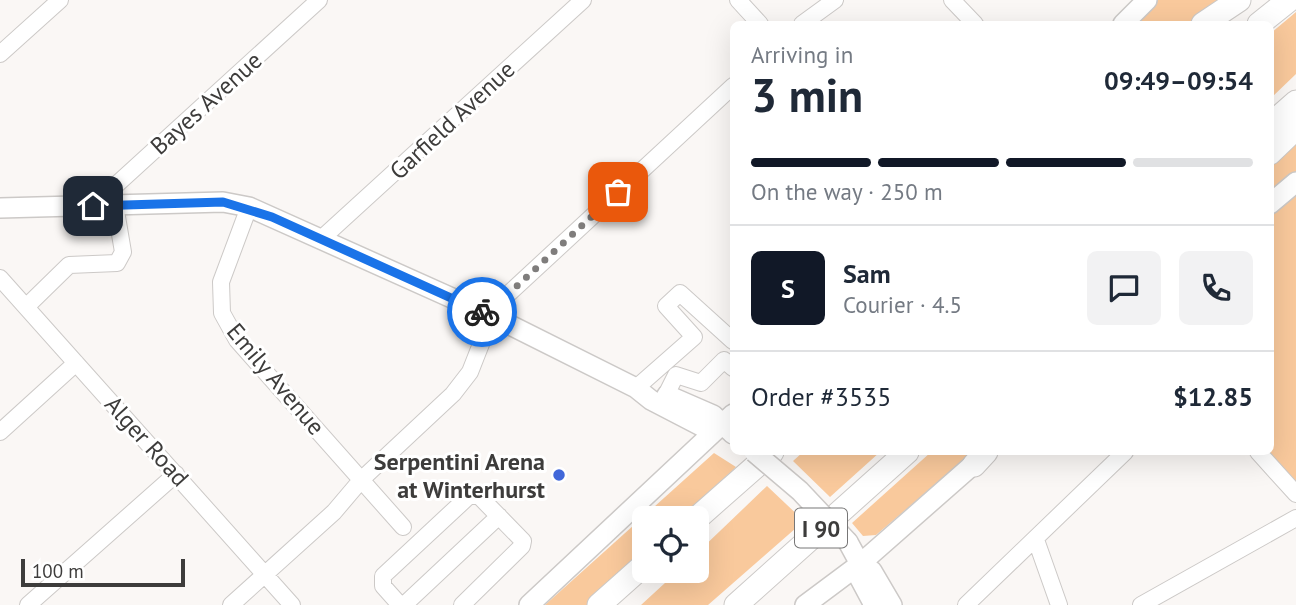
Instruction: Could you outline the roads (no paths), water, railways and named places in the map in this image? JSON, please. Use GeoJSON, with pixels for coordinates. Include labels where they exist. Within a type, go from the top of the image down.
{"type":"FeatureCollection","features":[{"type":"Feature","properties":{"kind":"highway"},"geometry":{"type":"LineString","coordinates":[[1208,21],[1239,0]]}},
{"type":"Feature","properties":{"kind":"highway"},"geometry":{"type":"LineString","coordinates":[[1263,21],[1289,0]]}},
{"type":"Feature","properties":{"kind":"highway"},"geometry":{"type":"LineString","coordinates":[[1274,121],[1296,102]]}},
{"type":"Feature","properties":{"kind":"highway"},"geometry":{"type":"LineString","coordinates":[[1274,149],[1296,128]]}},
{"type":"Feature","properties":{"kind":"highway"},"geometry":{"type":"LineString","coordinates":[[709,508],[769,455]]}},
{"type":"Feature","properties":{"kind":"highway","name":"I 90"},"geometry":{"type":"LineString","coordinates":[[736,605],[904,455]]}},
{"type":"Feature","properties":{"kind":"highway"},"geometry":{"type":"LineString","coordinates":[[599,605],[632,576]]}},
{"type":"Feature","properties":{"kind":"main road"},"geometry":{"type":"LineString","coordinates":[[1126,21],[1143,2]]}},
{"type":"Feature","properties":{"kind":"main road"},"geometry":{"type":"LineString","coordinates":[[1274,201],[1296,182]]}},
{"type":"Feature","properties":{"kind":"main road"},"geometry":{"type":"LineString","coordinates":[[0,208],[223,202],[249,207],[492,316],[636,388],[651,400],[705,428],[730,425]]}},
{"type":"Feature","properties":{"kind":"main road"},"geometry":{"type":"LineString","coordinates":[[636,388],[647,387],[666,394],[730,425]]}},
{"type":"Feature","properties":{"kind":"main road"},"geometry":{"type":"LineString","coordinates":[[529,605],[730,425]]}},
{"type":"Feature","properties":{"kind":"main road"},"geometry":{"type":"LineString","coordinates":[[758,455],[800,491],[848,542],[860,564],[872,571],[892,605]]}},
{"type":"Feature","properties":{"kind":"main road"},"geometry":{"type":"LineString","coordinates":[[805,605],[860,564],[983,456]]}},
{"type":"Feature","properties":{"kind":"main road"},"geometry":{"type":"LineString","coordinates":[[860,564],[859,577],[874,605]]}},
{"type":"Feature","properties":{"kind":"street"},"geometry":{"type":"LineString","coordinates":[[0,54],[60,0]]}},
{"type":"Feature","properties":{"kind":"street","name":"Bayes Avenue"},"geometry":{"type":"LineString","coordinates":[[93,206],[319,0]]}},
{"type":"Feature","properties":{"kind":"street","name":"Garfield Avenue"},"geometry":{"type":"LineString","coordinates":[[320,240],[583,0]]}},
{"type":"Feature","properties":{"kind":"street"},"geometry":{"type":"LineString","coordinates":[[738,0],[757,21]]}},
{"type":"Feature","properties":{"kind":"street"},"geometry":{"type":"LineString","coordinates":[[806,21],[835,0]]}},
{"type":"Feature","properties":{"kind":"street"},"geometry":{"type":"LineString","coordinates":[[952,0],[972,21]]}},
{"type":"Feature","properties":{"kind":"street"},"geometry":{"type":"LineString","coordinates":[[231,605],[334,512],[362,479],[453,394],[470,372],[492,316],[503,299],[730,89]]}},
{"type":"Feature","properties":{"kind":"street"},"geometry":{"type":"LineString","coordinates":[[26,307],[69,265],[117,263],[123,252],[115,205]]}},
{"type":"Feature","properties":{"kind":"street","name":"Emily Avenue"},"geometry":{"type":"LineString","coordinates":[[249,207],[221,282],[222,313],[237,340],[403,527]]}},
{"type":"Feature","properties":{"kind":"street","name":"Alger Road"},"geometry":{"type":"LineString","coordinates":[[0,278],[292,605]]}},
{"type":"Feature","properties":{"kind":"street"},"geometry":{"type":"LineString","coordinates":[[636,388],[694,337],[666,306],[680,293],[730,338]]}},
{"type":"Feature","properties":{"kind":"street"},"geometry":{"type":"LineString","coordinates":[[666,394],[676,374],[701,383],[729,364],[723,347],[708,331]]}},
{"type":"Feature","properties":{"kind":"street"},"geometry":{"type":"LineString","coordinates":[[0,432],[76,363]]}},
{"type":"Feature","properties":{"kind":"street"},"geometry":{"type":"LineString","coordinates":[[970,603],[1122,455]]}},
{"type":"Feature","properties":{"kind":"street"},"geometry":{"type":"LineString","coordinates":[[1261,455],[1296,494]]}},
{"type":"Feature","properties":{"kind":"street"},"geometry":{"type":"LineString","coordinates":[[28,605],[176,474]]}},
{"type":"Feature","properties":{"kind":"street"},"geometry":{"type":"LineString","coordinates":[[462,605],[522,546],[523,541],[499,516],[479,496],[469,496],[383,576],[383,586],[402,605],[499,516]]}},
{"type":"Feature","properties":{"kind":"street"},"geometry":{"type":"LineString","coordinates":[[1141,605],[1296,518]]}},
{"type":"Feature","properties":{"kind":"street"},"geometry":{"type":"LineString","coordinates":[[1036,540],[1059,605]]}},
{"type":"Feature","properties":{"kind":"place","name":"Serpentini Arena at Winterhurst"},"geometry":{"type":"Point","coordinates":[559,475]}}]}
